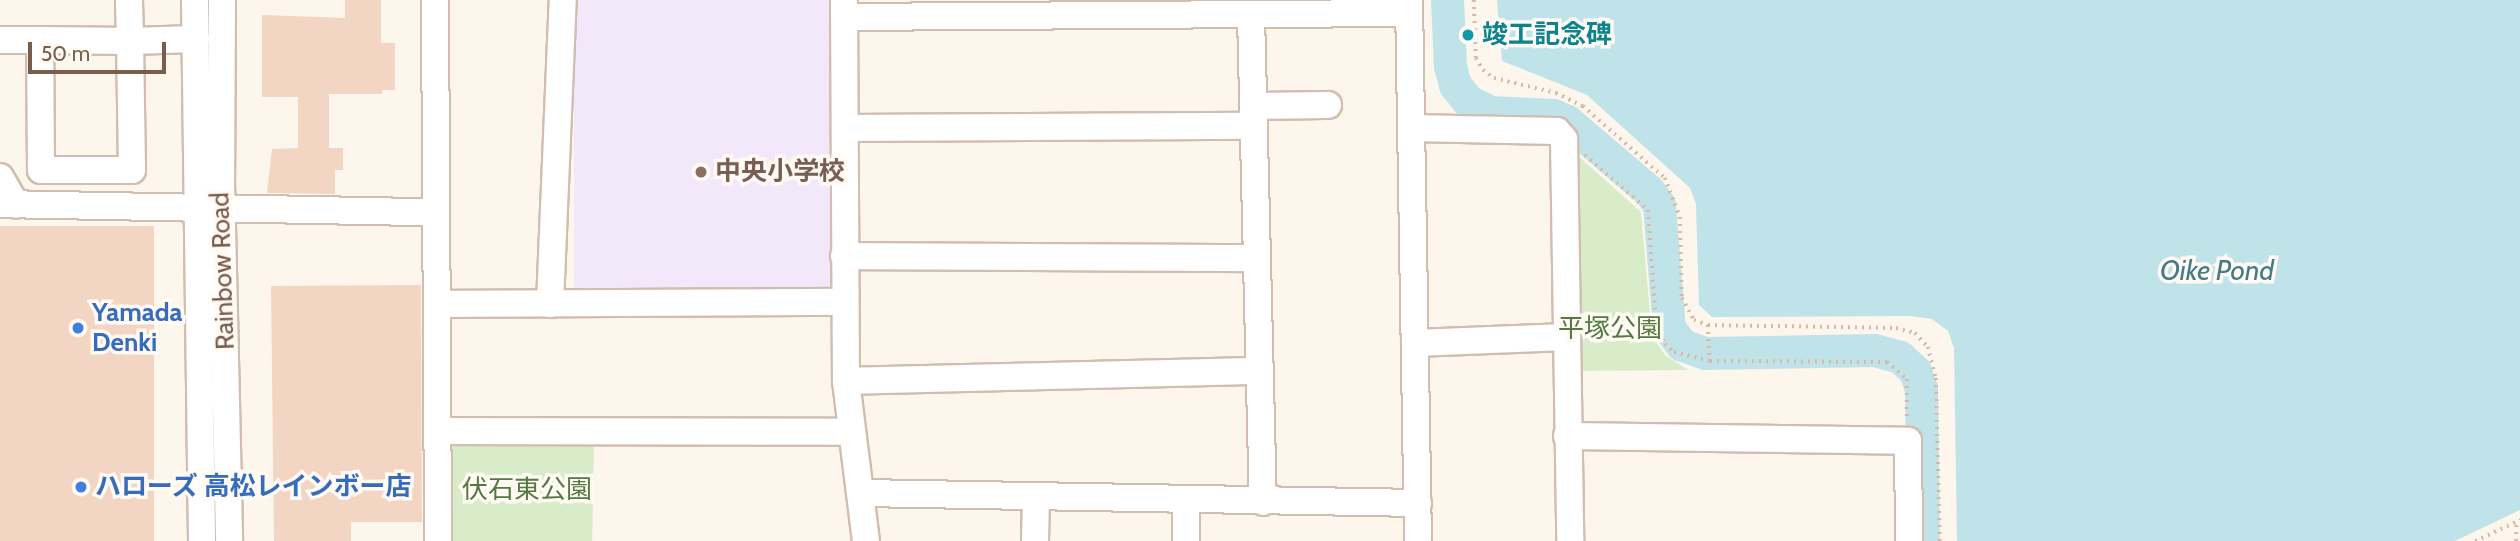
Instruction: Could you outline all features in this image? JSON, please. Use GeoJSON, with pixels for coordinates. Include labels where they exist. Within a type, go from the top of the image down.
{"type":"FeatureCollection","features":[{"type":"Feature","properties":{"kind":"street"},"geometry":{"type":"LineString","coordinates":[[41,170],[132,170],[130,0]]}},
{"type":"Feature","properties":{"kind":"street","name":"Rainbow Road"},"geometry":{"type":"LineString","coordinates":[[195,0],[202,541]]}},
{"type":"Feature","properties":{"kind":"street","name":"Rainbow Road"},"geometry":{"type":"LineString","coordinates":[[222,0],[229,541]]}},
{"type":"Feature","properties":{"kind":"street"},"geometry":{"type":"LineString","coordinates":[[435,0],[438,541]]}},
{"type":"Feature","properties":{"kind":"street"},"geometry":{"type":"LineString","coordinates":[[550,304],[563,0]]}},
{"type":"Feature","properties":{"kind":"street"},"geometry":{"type":"LineString","coordinates":[[866,541],[846,381],[843,302],[844,8],[1124,7],[1251,15],[1409,7],[1418,541]]}},
{"type":"Feature","properties":{"kind":"street"},"geometry":{"type":"LineString","coordinates":[[1251,15],[1263,502]]}},
{"type":"Feature","properties":{"kind":"street"},"geometry":{"type":"LineString","coordinates":[[0,40],[196,39]]}},
{"type":"Feature","properties":{"kind":"street"},"geometry":{"type":"LineString","coordinates":[[19,205],[41,170],[40,40]]}},
{"type":"Feature","properties":{"kind":"street"},"geometry":{"type":"LineString","coordinates":[[845,128],[1254,116],[1328,105]]}},
{"type":"Feature","properties":{"kind":"street"},"geometry":{"type":"LineString","coordinates":[[1411,128],[1557,131],[1564,139],[1570,541]]}},
{"type":"Feature","properties":{"kind":"street"},"geometry":{"type":"LineString","coordinates":[[0,177],[19,205]]}},
{"type":"Feature","properties":{"kind":"street"},"geometry":{"type":"LineString","coordinates":[[19,205],[436,212]]}},
{"type":"Feature","properties":{"kind":"street"},"geometry":{"type":"LineString","coordinates":[[844,256],[1256,258]]}},
{"type":"Feature","properties":{"kind":"street"},"geometry":{"type":"LineString","coordinates":[[437,304],[843,302]]}},
{"type":"Feature","properties":{"kind":"street"},"geometry":{"type":"LineString","coordinates":[[1415,343],[1566,337]]}},
{"type":"Feature","properties":{"kind":"street"},"geometry":{"type":"LineString","coordinates":[[846,381],[1259,371]]}},
{"type":"Feature","properties":{"kind":"street"},"geometry":{"type":"LineString","coordinates":[[438,431],[851,432]]}},
{"type":"Feature","properties":{"kind":"street"},"geometry":{"type":"LineString","coordinates":[[1567,436],[1908,441],[1909,541]]}},
{"type":"Feature","properties":{"kind":"street"},"geometry":{"type":"LineString","coordinates":[[862,493],[1418,503]]}},
{"type":"Feature","properties":{"kind":"street"},"geometry":{"type":"LineString","coordinates":[[1035,497],[1035,541]]}},
{"type":"Feature","properties":{"kind":"street"},"geometry":{"type":"LineString","coordinates":[[1186,500],[1186,541]]}},
{"type":"Feature","properties":{"kind":"path"},"geometry":{"type":"LineString","coordinates":[[1474,0],[1476,58],[1483,70],[1494,78],[1556,93],[1583,106],[1665,178],[1680,217],[1682,298],[1694,320],[1708,326],[1876,327],[1915,334],[1934,359],[1940,541]]}},
{"type":"Feature","properties":{"kind":"path"},"geometry":{"type":"LineString","coordinates":[[1564,139],[1647,210],[1659,332],[1674,352],[1710,361],[1881,360],[1895,365],[1907,379],[1908,441]]}},
{"type":"Feature","properties":{"kind":"path"},"geometry":{"type":"LineString","coordinates":[[1708,326],[1710,361]]}},
{"type":"Feature","properties":{"kind":"path"},"geometry":{"type":"LineString","coordinates":[[2475,541],[2518,521]]}},
{"type":"Feature","properties":{"kind":"path"},"geometry":{"type":"LineString","coordinates":[[2516,541],[2518,521]]}},
{"type":"Feature","properties":{"kind":"shaded area","name":"中央小学校"},"geometry":{"type":"Polygon","coordinates":[[[574,0],[831,0],[831,290],[574,290],[574,0]]]}},
{"type":"Feature","properties":{"kind":"green space","name":"平塚公園"},"geometry":{"type":"Polygon","coordinates":[[[1567,146],[1641,212],[1652,337],[1666,356],[1689,370],[1571,371],[1567,146]]]}},
{"type":"Feature","properties":{"kind":"green space","name":"伏石東公園"},"geometry":{"type":"Polygon","coordinates":[[[449,436],[594,439],[592,541],[447,541],[449,436]]]}},
{"type":"Feature","properties":{"kind":"water","name":"Oike Pond"},"geometry":{"type":"Polygon","coordinates":[[[1497,0],[2520,0],[2520,510],[2455,541],[1957,541],[1954,348],[1948,331],[1932,319],[1911,316],[1712,317],[1699,305],[1696,204],[1690,188],[1587,95],[1502,61],[1497,0]]]}},
{"type":"Feature","properties":{"kind":"building"},"geometry":{"type":"Polygon","coordinates":[[[345,0],[381,0],[381,43],[395,43],[395,90],[382,90],[382,94],[329,94],[329,148],[343,148],[343,170],[335,170],[335,194],[267,193],[272,149],[298,148],[298,97],[262,97],[262,15],[345,18],[345,0]]]}},
{"type":"Feature","properties":{"kind":"building"},"geometry":{"type":"Polygon","coordinates":[[[0,226],[154,226],[154,541],[0,541],[0,226]]]}},
{"type":"Feature","properties":{"kind":"building"},"geometry":{"type":"Polygon","coordinates":[[[421,285],[422,522],[351,522],[351,541],[274,541],[271,286],[421,285]]]}},
{"type":"Feature","properties":{"kind":"waterway"},"geometry":{"type":"LineString","coordinates":[[1447,0],[1450,66],[1455,85],[1468,101],[1491,112],[1553,115],[1567,121],[1649,191],[1659,205],[1669,328],[1682,345],[1705,353],[1874,350],[1900,357],[1915,371],[1921,388],[1923,541]]}},
{"type":"Feature","properties":{"kind":"place","name":"竣工記念碑"},"geometry":{"type":"Point","coordinates":[1468,35]}},
{"type":"Feature","properties":{"kind":"place","name":"中央小学校"},"geometry":{"type":"Point","coordinates":[701,172]}},
{"type":"Feature","properties":{"kind":"place","name":"Yamada Denki"},"geometry":{"type":"Point","coordinates":[78,328]}},
{"type":"Feature","properties":{"kind":"place","name":"ハローズ 高松レインボー店"},"geometry":{"type":"Point","coordinates":[81,487]}}]}
